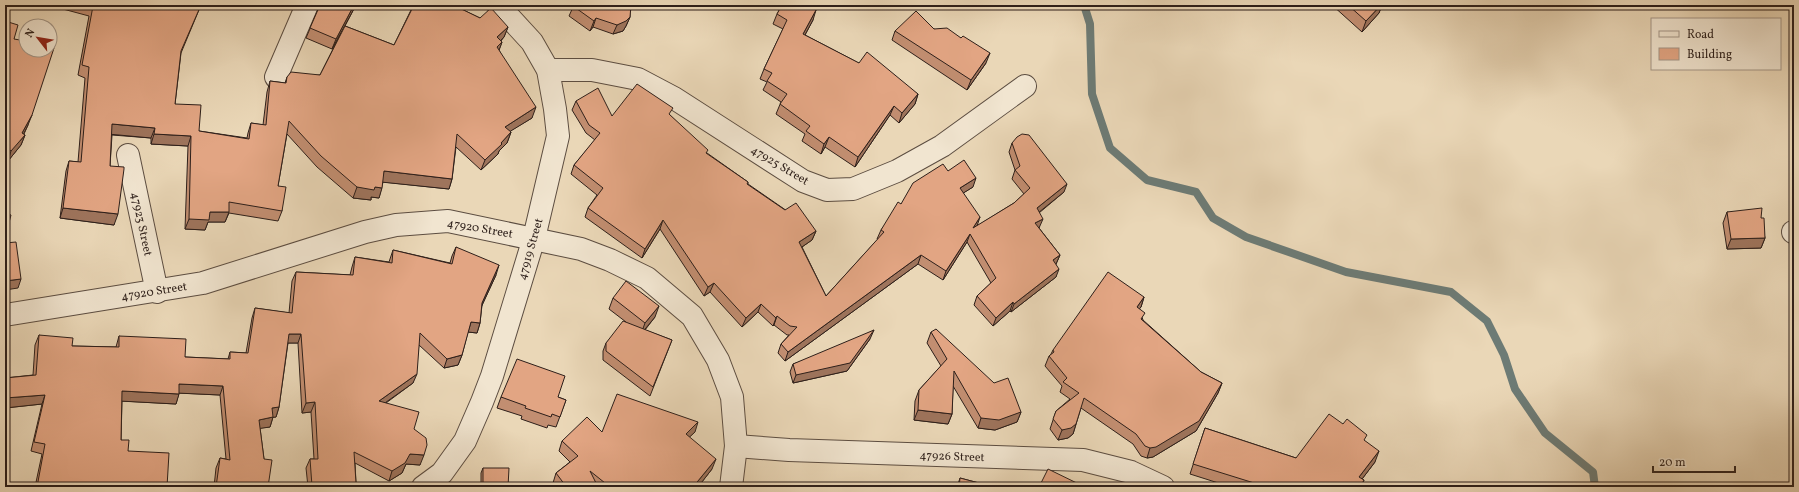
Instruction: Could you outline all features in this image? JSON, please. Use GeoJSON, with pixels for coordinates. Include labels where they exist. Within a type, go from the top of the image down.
{"type":"FeatureCollection","features":[{"type":"Feature","properties":{"kind":"street"},"geometry":{"type":"LineString","coordinates":[[276,78],[307,5]]}},
{"type":"Feature","properties":{"kind":"street","name":"47919 Street"},"geometry":{"type":"LineString","coordinates":[[423,487],[442,473],[465,441],[492,376],[534,238],[558,136],[555,108],[548,70],[532,42],[498,5]]}},
{"type":"Feature","properties":{"kind":"street","name":"47925 Street"},"geometry":{"type":"LineString","coordinates":[[548,70],[592,70],[638,79],[674,98],[803,181],[827,190],[853,189],[897,171],[942,146],[1025,86]]}},
{"type":"Feature","properties":{"kind":"street","name":"47923 Street"},"geometry":{"type":"LineString","coordinates":[[128,155],[157,292]]}},
{"type":"Feature","properties":{"kind":"street","name":"47920 Street"},"geometry":{"type":"LineString","coordinates":[[5,315],[157,292],[203,283],[365,232],[396,224],[448,221],[582,249],[610,260],[647,278],[692,316],[718,360],[732,397],[736,446],[732,487]]}},
{"type":"Feature","properties":{"kind":"street","name":"47926 Street"},"geometry":{"type":"LineString","coordinates":[[736,446],[789,450],[1083,460],[1131,472],[1163,487]]}},
{"type":"Feature","properties":{"kind":"building"},"geometry":{"type":"Polygon","coordinates":[[[90,5],[201,5],[181,51],[175,104],[201,105],[199,131],[249,139],[251,123],[266,125],[270,81],[286,83],[287,77],[291,72],[320,75],[345,26],[394,45],[414,5],[453,5],[480,18],[491,8],[508,27],[497,37],[502,42],[497,47],[536,107],[505,127],[511,132],[501,143],[502,144],[485,160],[457,134],[452,179],[384,171],[382,188],[375,187],[374,190],[357,187],[321,156],[289,121],[278,186],[286,187],[282,211],[229,202],[229,212],[210,212],[209,220],[189,219],[191,136],[154,134],[155,128],[112,124],[110,166],[124,167],[118,214],[63,208],[69,161],[81,162],[89,67],[82,65],[93,6],[90,5]]]}},
{"type":"Feature","properties":{"kind":"building"},"geometry":{"type":"Polygon","coordinates":[[[320,5],[354,5],[336,39],[310,28],[320,5]]]}},
{"type":"Feature","properties":{"kind":"building"},"geometry":{"type":"Polygon","coordinates":[[[631,5],[630,17],[626,21],[617,25],[596,18],[594,21],[573,6],[631,5]]]}},
{"type":"Feature","properties":{"kind":"building"},"geometry":{"type":"Polygon","coordinates":[[[782,5],[810,5],[816,10],[803,34],[859,63],[867,52],[918,94],[902,113],[894,106],[858,157],[829,137],[824,144],[806,131],[810,126],[780,104],[787,94],[767,81],[772,73],[764,69],[787,20],[777,14],[782,5]]]}},
{"type":"Feature","properties":{"kind":"building"},"geometry":{"type":"Polygon","coordinates":[[[1348,5],[1381,5],[1366,21],[1348,5]]]}},
{"type":"Feature","properties":{"kind":"building"},"geometry":{"type":"Polygon","coordinates":[[[916,11],[934,29],[947,28],[961,38],[963,36],[990,53],[971,80],[895,31],[916,11]]]}},
{"type":"Feature","properties":{"kind":"building"},"geometry":{"type":"Polygon","coordinates":[[[5,21],[18,25],[14,39],[18,40],[18,58],[51,58],[32,115],[22,133],[25,135],[11,151],[5,146],[5,21]]]}},
{"type":"Feature","properties":{"kind":"building"},"geometry":{"type":"Polygon","coordinates":[[[637,84],[673,108],[669,114],[708,150],[706,153],[748,182],[747,184],[785,210],[796,203],[816,231],[799,242],[826,296],[884,232],[881,230],[898,202],[901,204],[913,183],[943,164],[948,171],[964,160],[976,178],[960,188],[980,217],[973,228],[1014,203],[1030,188],[1015,170],[1020,166],[1012,143],[1022,134],[1029,135],[1067,184],[1037,208],[1043,219],[1035,223],[1060,255],[1053,260],[1059,269],[1014,304],[1013,302],[996,318],[977,296],[996,278],[970,234],[946,271],[921,255],[788,352],[781,344],[797,327],[790,326],[777,316],[776,318],[761,304],[746,318],[714,283],[708,287],[663,220],[645,249],[588,208],[603,188],[574,165],[600,133],[589,125],[576,101],[598,88],[612,116],[637,84]]]}},
{"type":"Feature","properties":{"kind":"building"},"geometry":{"type":"Polygon","coordinates":[[[1762,208],[1761,218],[1764,218],[1765,238],[1731,239],[1727,212],[1762,208]]]}},
{"type":"Feature","properties":{"kind":"building"},"geometry":{"type":"Polygon","coordinates":[[[5,213],[11,215],[5,238],[5,213]]]}},
{"type":"Feature","properties":{"kind":"building"},"geometry":{"type":"Polygon","coordinates":[[[16,242],[21,279],[5,281],[5,243],[16,242]]]}},
{"type":"Feature","properties":{"kind":"building"},"geometry":{"type":"Polygon","coordinates":[[[456,247],[499,265],[482,303],[480,323],[471,322],[462,355],[447,359],[420,333],[417,374],[379,401],[419,412],[414,429],[426,438],[427,445],[424,455],[410,454],[405,463],[392,471],[354,452],[356,483],[312,486],[310,459],[318,459],[315,402],[306,403],[301,334],[289,334],[279,407],[272,408],[273,417],[259,420],[264,459],[272,460],[268,487],[216,487],[220,458],[230,460],[223,386],[179,384],[179,394],[122,391],[121,440],[129,440],[128,451],[169,453],[167,487],[37,487],[45,444],[34,442],[45,395],[5,398],[5,378],[36,375],[39,335],[73,338],[72,346],[119,347],[119,336],[186,339],[185,357],[230,359],[230,352],[248,353],[255,308],[292,313],[296,272],[353,275],[355,257],[392,263],[393,250],[452,264],[456,247]]]}},
{"type":"Feature","properties":{"kind":"building"},"geometry":{"type":"Polygon","coordinates":[[[1108,272],[1144,297],[1137,307],[1145,313],[1141,319],[1201,372],[1222,383],[1199,421],[1156,447],[1150,448],[1145,446],[1136,434],[1084,398],[1076,424],[1071,428],[1062,430],[1053,419],[1056,411],[1079,393],[1063,382],[1067,378],[1049,356],[1054,352],[1053,350],[1108,272]]]}},
{"type":"Feature","properties":{"kind":"building"},"geometry":{"type":"Polygon","coordinates":[[[626,281],[659,306],[645,323],[613,298],[626,281]]]}},
{"type":"Feature","properties":{"kind":"building"},"geometry":{"type":"Polygon","coordinates":[[[623,321],[672,340],[653,387],[606,351],[606,343],[623,321]]]}},
{"type":"Feature","properties":{"kind":"building"},"geometry":{"type":"Polygon","coordinates":[[[936,329],[994,383],[1008,378],[1021,412],[999,420],[981,418],[954,371],[952,414],[918,410],[919,390],[947,359],[931,332],[936,329]]]}},
{"type":"Feature","properties":{"kind":"building"},"geometry":{"type":"Polygon","coordinates":[[[874,330],[850,363],[796,375],[793,364],[874,330]]]}},
{"type":"Feature","properties":{"kind":"building"},"geometry":{"type":"Polygon","coordinates":[[[517,359],[565,376],[558,397],[566,400],[560,417],[552,414],[551,417],[525,408],[526,406],[501,397],[517,359]]]}},
{"type":"Feature","properties":{"kind":"building"},"geometry":{"type":"Polygon","coordinates":[[[617,394],[698,422],[686,434],[716,459],[693,487],[610,487],[590,471],[598,487],[564,487],[565,485],[556,473],[578,456],[562,441],[587,417],[602,432],[617,394]]]}},
{"type":"Feature","properties":{"kind":"building"},"geometry":{"type":"Polygon","coordinates":[[[1329,414],[1343,424],[1347,419],[1367,435],[1364,440],[1379,451],[1359,477],[1364,480],[1360,487],[1267,487],[1193,464],[1205,428],[1296,458],[1329,414]]]}},
{"type":"Feature","properties":{"kind":"building"},"geometry":{"type":"Polygon","coordinates":[[[483,468],[509,468],[508,487],[483,487],[483,468]]]}},
{"type":"Feature","properties":{"kind":"building"},"geometry":{"type":"Polygon","coordinates":[[[1048,469],[1085,487],[1039,487],[1048,469]]]}},
{"type":"Feature","properties":{"kind":"building"},"geometry":{"type":"Polygon","coordinates":[[[960,478],[994,487],[959,487],[960,478]]]}},
{"type":"Feature","properties":{"kind":"waterway"},"geometry":{"type":"LineString","coordinates":[[1084,5],[1090,24],[1092,94],[1110,148],[1147,180],[1196,192],[1213,218],[1246,237],[1346,272],[1451,292],[1487,321],[1504,355],[1515,389],[1545,433],[1593,472],[1595,487]]}}]}
